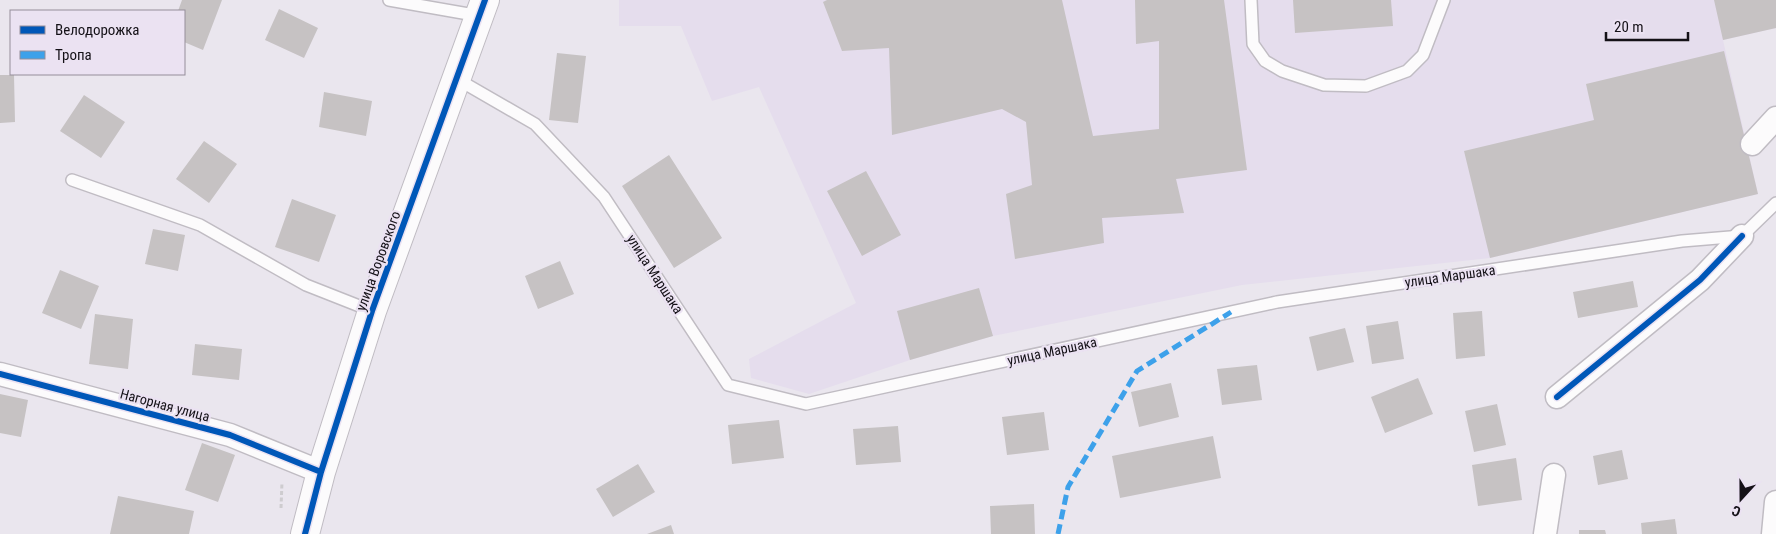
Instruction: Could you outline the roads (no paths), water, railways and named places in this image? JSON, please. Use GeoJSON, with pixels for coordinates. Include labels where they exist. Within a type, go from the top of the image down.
{"type":"FeatureCollection","features":[{"type":"Feature","properties":{"kind":"street","name":"улица Воровского"},"geometry":{"type":"LineString","coordinates":[[305,534],[321,472],[372,311],[482,8]]}},
{"type":"Feature","properties":{"kind":"street"},"geometry":{"type":"LineString","coordinates":[[1752,144],[1776,118]]}},
{"type":"Feature","properties":{"kind":"street"},"geometry":{"type":"LineString","coordinates":[[1557,397],[1700,280],[1742,236]]}},
{"type":"Feature","properties":{"kind":"street","name":"Нагорная улица"},"geometry":{"type":"LineString","coordinates":[[0,374],[230,435],[321,472]]}},
{"type":"Feature","properties":{"kind":"street"},"geometry":{"type":"LineString","coordinates":[[1546,534],[1554,474]]}},
{"type":"Feature","properties":{"kind":"street"},"geometry":{"type":"LineString","coordinates":[[1773,534],[1776,502]]}},
{"type":"Feature","properties":{"kind":"lane"},"geometry":{"type":"LineString","coordinates":[[390,0],[482,8]]}},
{"type":"Feature","properties":{"kind":"lane"},"geometry":{"type":"LineString","coordinates":[[1251,0],[1253,44],[1266,61],[1282,71],[1324,85],[1366,86],[1407,71],[1423,55],[1444,0]]}},
{"type":"Feature","properties":{"kind":"lane","name":"улица Маршака"},"geometry":{"type":"LineString","coordinates":[[457,79],[535,124],[604,197],[728,385],[806,404],[1276,302],[1682,241],[1742,236]]}},
{"type":"Feature","properties":{"kind":"lane"},"geometry":{"type":"LineString","coordinates":[[72,180],[200,225],[306,285],[372,311]]}},
{"type":"Feature","properties":{"kind":"lane"},"geometry":{"type":"LineString","coordinates":[[1742,236],[1776,203]]}}]}
